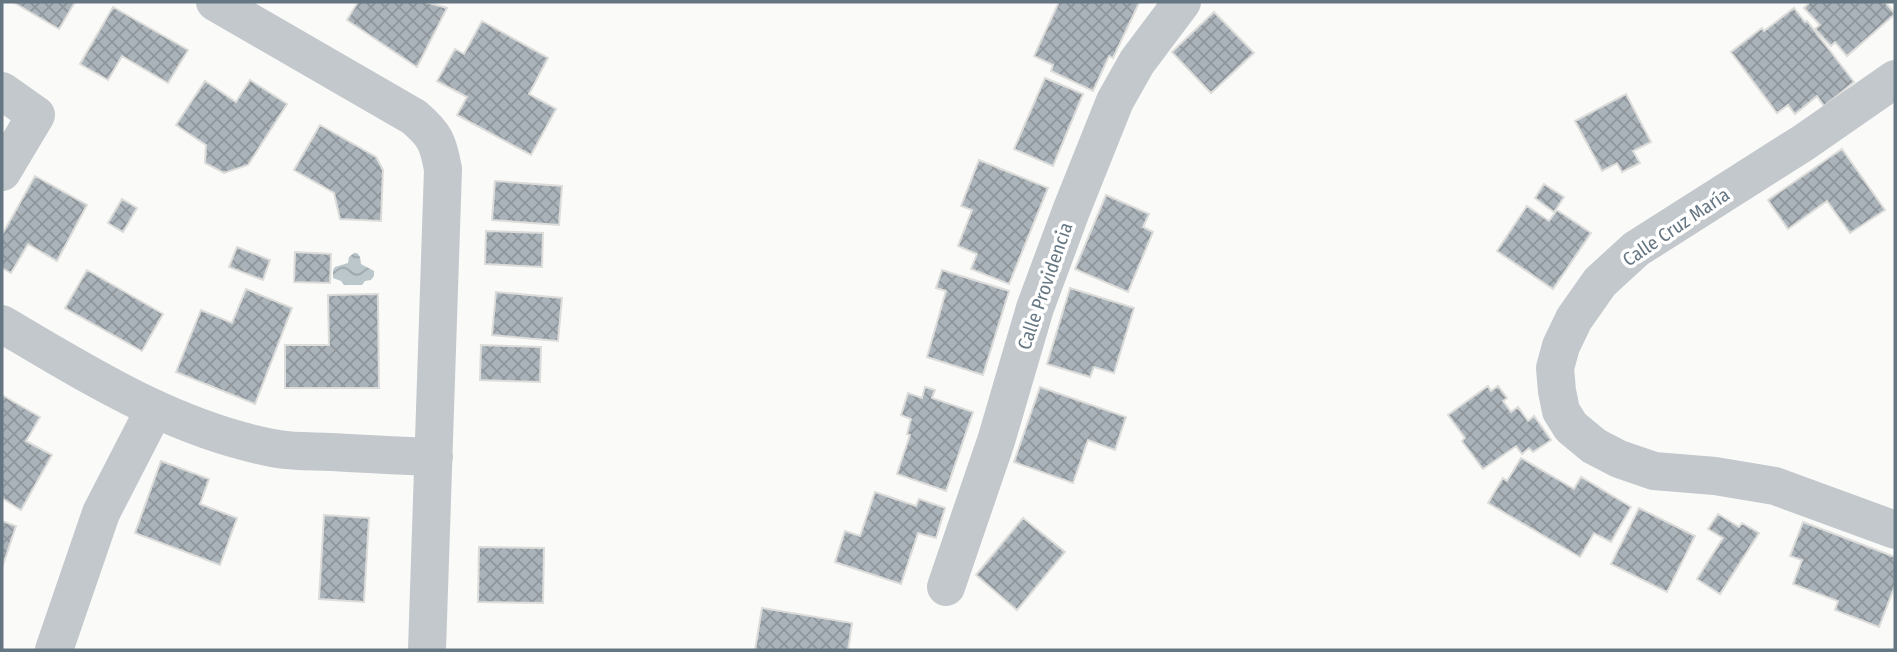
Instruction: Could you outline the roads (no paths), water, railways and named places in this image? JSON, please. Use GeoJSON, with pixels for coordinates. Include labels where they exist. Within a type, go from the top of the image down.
{"type":"FeatureCollection","features":[{"type":"Feature","properties":{"kind":"street"},"geometry":{"type":"LineString","coordinates":[[215,2],[414,117],[431,132],[439,148],[443,169],[426,650]]}},
{"type":"Feature","properties":{"kind":"street","name":"Calle Providencia"},"geometry":{"type":"LineString","coordinates":[[946,587],[996,441],[1035,309],[1070,211],[1115,101],[1137,62],[1182,2]]}},
{"type":"Feature","properties":{"kind":"street","name":"Calle Cruz María"},"geometry":{"type":"LineString","coordinates":[[1895,79],[1803,143],[1636,249],[1600,282],[1574,319],[1561,346],[1555,368],[1561,411],[1571,427],[1594,446],[1619,459],[1654,471],[1775,485],[1895,530]]}},
{"type":"Feature","properties":{"kind":"street"},"geometry":{"type":"LineString","coordinates":[[2,91],[36,115],[2,173]]}},
{"type":"Feature","properties":{"kind":"street"},"geometry":{"type":"LineString","coordinates":[[2,324],[154,410],[240,441],[282,450],[434,457]]}},
{"type":"Feature","properties":{"kind":"street"},"geometry":{"type":"LineString","coordinates":[[54,650],[101,513],[154,410]]}},
{"type":"Feature","properties":{"kind":"water"},"geometry":{"type":"Polygon","coordinates":[[[354,253],[360,257],[361,264],[374,271],[374,276],[362,285],[344,285],[333,278],[333,270],[348,263],[349,257],[354,253]]]}}]}
